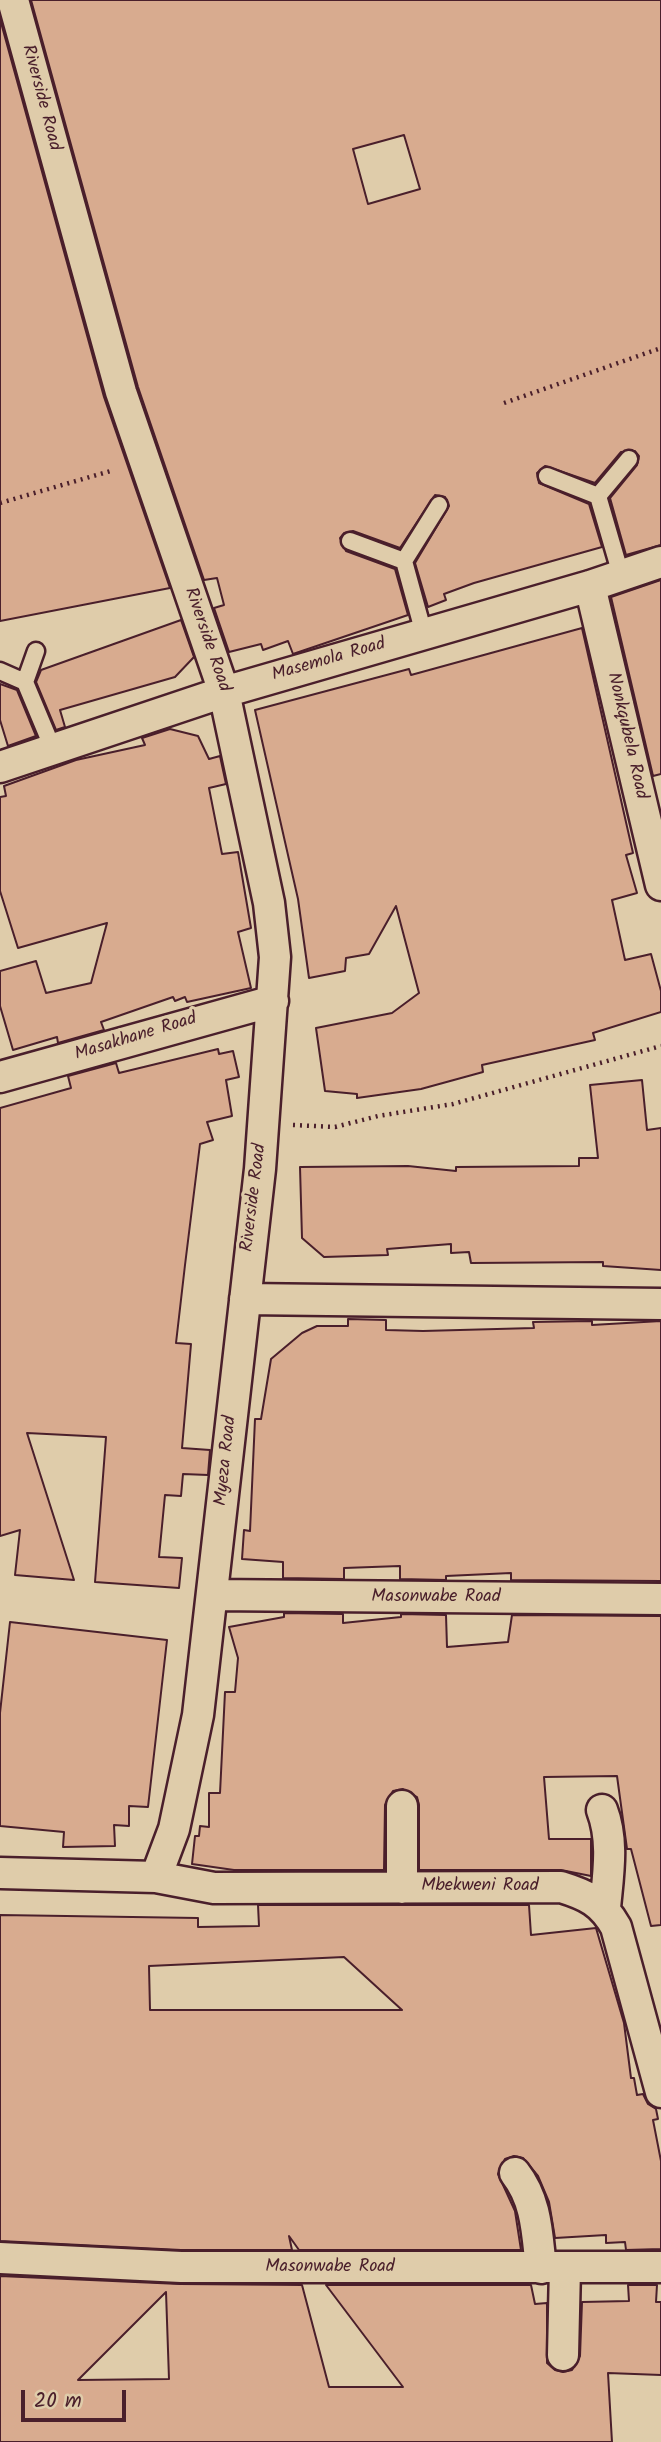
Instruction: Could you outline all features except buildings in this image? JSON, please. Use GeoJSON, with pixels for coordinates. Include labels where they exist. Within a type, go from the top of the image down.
{"type":"FeatureCollection","features":[{"type":"Feature","properties":{"kind":"street","name":"Riverside Road"},"geometry":{"type":"LineString","coordinates":[[13,0],[121,392],[224,692],[269,903],[275,957],[273,1001],[264,1123],[244,1299]]}},
{"type":"Feature","properties":{"kind":"street","name":"Masemola Road"},"geometry":{"type":"LineString","coordinates":[[0,767],[224,692],[590,586],[661,562]]}},
{"type":"Feature","properties":{"kind":"street","name":"Nonkqubela Road"},"geometry":{"type":"LineString","coordinates":[[590,586],[661,885]]}},
{"type":"Feature","properties":{"kind":"street","name":"Masakhane Road"},"geometry":{"type":"LineString","coordinates":[[0,1077],[273,1001]]}},
{"type":"Feature","properties":{"kind":"street"},"geometry":{"type":"LineString","coordinates":[[244,1299],[661,1304]]}},
{"type":"Feature","properties":{"kind":"street","name":"Myeza Road"},"geometry":{"type":"LineString","coordinates":[[156,1877],[174,1829],[198,1715],[244,1299]]}},
{"type":"Feature","properties":{"kind":"street","name":"Masonwabe Road"},"geometry":{"type":"LineString","coordinates":[[212,1595],[661,1599]]}},
{"type":"Feature","properties":{"kind":"street"},"geometry":{"type":"LineString","coordinates":[[401,1806],[402,1888]]}},
{"type":"Feature","properties":{"kind":"street"},"geometry":{"type":"LineString","coordinates":[[602,1810],[609,1846],[605,1908],[616,1927],[661,2092]]}},
{"type":"Feature","properties":{"kind":"street"},"geometry":{"type":"LineString","coordinates":[[0,1873],[156,1877]]}},
{"type":"Feature","properties":{"kind":"street","name":"Mbekweni Road"},"geometry":{"type":"LineString","coordinates":[[156,1877],[214,1888],[561,1887],[589,1895],[605,1908]]}},
{"type":"Feature","properties":{"kind":"street"},"geometry":{"type":"LineString","coordinates":[[515,2173],[528,2193],[553,2268],[563,2355]]}},
{"type":"Feature","properties":{"kind":"street","name":"Masonwabe Road"},"geometry":{"type":"LineString","coordinates":[[0,2258],[181,2267],[661,2267]]}},
{"type":"Feature","properties":{"kind":"lane"},"geometry":{"type":"LineString","coordinates":[[598,496],[629,459]]}},
{"type":"Feature","properties":{"kind":"lane"},"geometry":{"type":"LineString","coordinates":[[547,476],[598,496]]}},
{"type":"Feature","properties":{"kind":"lane"},"geometry":{"type":"LineString","coordinates":[[598,496],[621,575]]}},
{"type":"Feature","properties":{"kind":"lane"},"geometry":{"type":"LineString","coordinates":[[424,634],[404,561],[439,505]]}},
{"type":"Feature","properties":{"kind":"lane"},"geometry":{"type":"LineString","coordinates":[[350,541],[404,561]]}},
{"type":"Feature","properties":{"kind":"lane"},"geometry":{"type":"LineString","coordinates":[[36,651],[25,682],[53,749]]}},
{"type":"Feature","properties":{"kind":"lane"},"geometry":{"type":"LineString","coordinates":[[0,671],[25,682]]}},
{"type":"Feature","properties":{"kind":"path"},"geometry":{"type":"LineString","coordinates":[[504,403],[661,348]]}},
{"type":"Feature","properties":{"kind":"path"},"geometry":{"type":"LineString","coordinates":[[0,502],[145,461]]}},
{"type":"Feature","properties":{"kind":"path"},"geometry":{"type":"LineString","coordinates":[[264,1123],[335,1128],[379,1116],[453,1104],[661,1046]]}}]}
